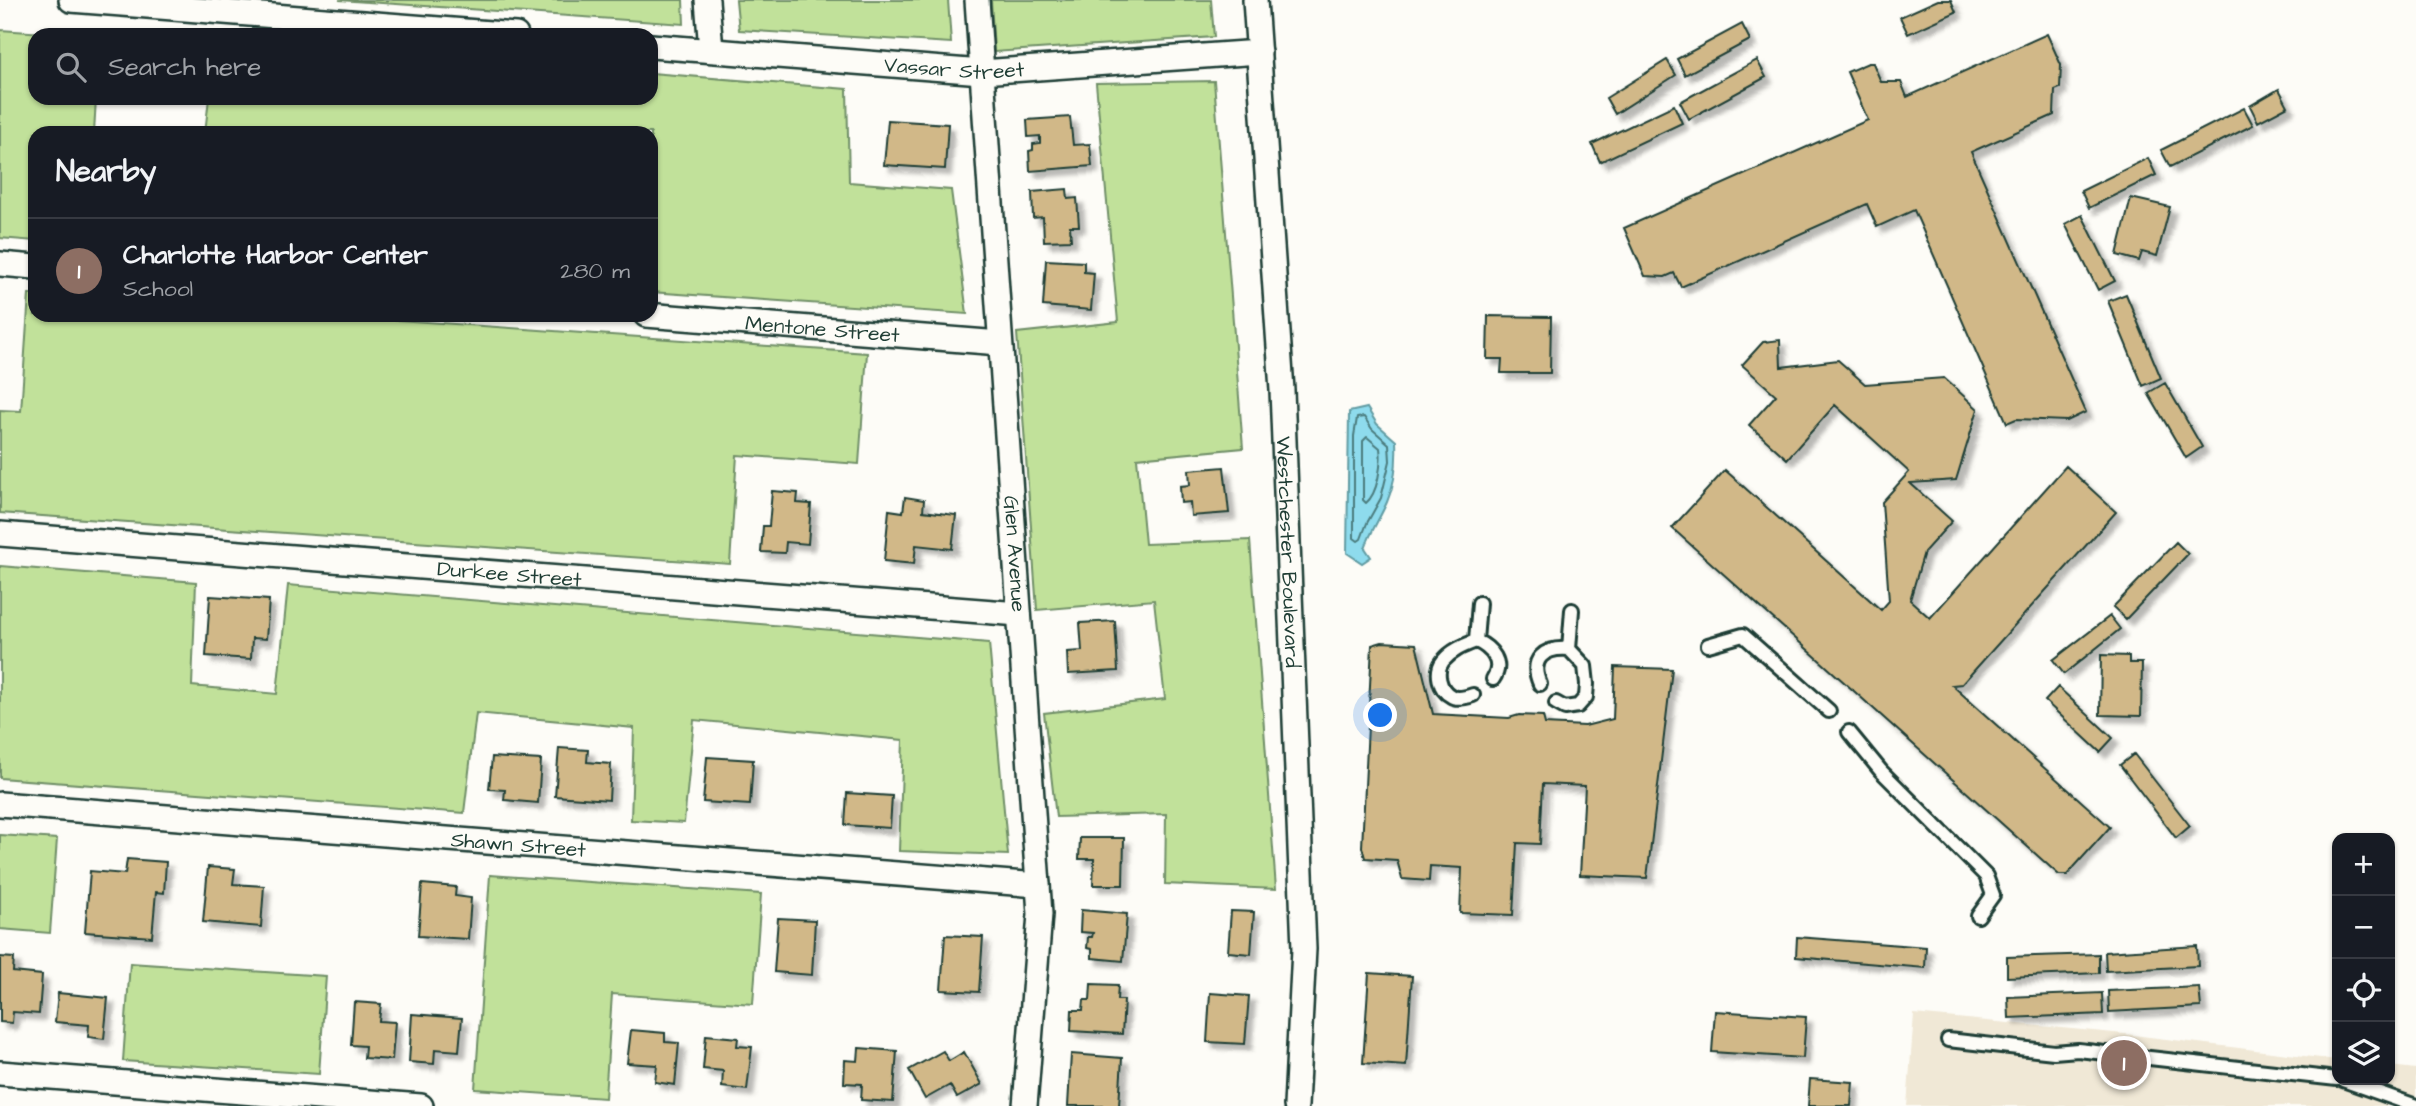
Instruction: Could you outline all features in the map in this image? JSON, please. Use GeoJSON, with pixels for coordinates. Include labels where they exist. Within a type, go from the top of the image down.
{"type":"FeatureCollection","features":[{"type":"Feature","properties":{"kind":"street"},"geometry":{"type":"LineString","coordinates":[[71,0],[202,5],[443,28]]}},
{"type":"Feature","properties":{"kind":"street"},"geometry":{"type":"LineString","coordinates":[[707,0],[710,50]]}},
{"type":"Feature","properties":{"kind":"street","name":"Glen Avenue"},"geometry":{"type":"LineString","coordinates":[[977,0],[1040,914],[1025,1106]]}},
{"type":"Feature","properties":{"kind":"street","name":"Westchester Boulevard"},"geometry":{"type":"LineString","coordinates":[[1255,0],[1282,390],[1304,949],[1296,1106]]}},
{"type":"Feature","properties":{"kind":"street","name":"Vassar Street"},"geometry":{"type":"LineString","coordinates":[[658,46],[982,72],[1259,52]]}},
{"type":"Feature","properties":{"kind":"street"},"geometry":{"type":"LineString","coordinates":[[0,264],[28,266]]}},
{"type":"Feature","properties":{"kind":"street","name":"Mentone Street"},"geometry":{"type":"LineString","coordinates":[[658,316],[1000,343]]}},
{"type":"Feature","properties":{"kind":"street","name":"Durkee Street"},"geometry":{"type":"LineString","coordinates":[[0,534],[1019,614]]}},
{"type":"Feature","properties":{"kind":"street","name":"Shawn Street"},"geometry":{"type":"LineString","coordinates":[[0,804],[1038,885]]}},
{"type":"Feature","properties":{"kind":"street"},"geometry":{"type":"LineString","coordinates":[[0,1073],[421,1106]]}},
{"type":"Feature","properties":{"kind":"lane"},"geometry":{"type":"LineString","coordinates":[[1476,642],[1479,603]]}},
{"type":"Feature","properties":{"kind":"lane"},"geometry":{"type":"LineString","coordinates":[[1569,649],[1572,610]]}},
{"type":"Feature","properties":{"kind":"lane"},"geometry":{"type":"LineString","coordinates":[[1708,645],[1743,635],[1829,712]]}},
{"type":"Feature","properties":{"kind":"lane"},"geometry":{"type":"LineString","coordinates":[[1473,695],[1461,698],[1450,696],[1441,685],[1438,672],[1441,663],[1457,648],[1476,642],[1487,645],[1496,655],[1497,673],[1493,679]]}},
{"type":"Feature","properties":{"kind":"lane"},"geometry":{"type":"LineString","coordinates":[[1540,684],[1535,673],[1537,662],[1546,651],[1556,648],[1569,649],[1585,666],[1586,696],[1578,706],[1564,708],[1556,703]]}},
{"type":"Feature","properties":{"kind":"lane"},"geometry":{"type":"LineString","coordinates":[[1849,732],[1881,771],[1986,876],[1993,895],[1978,916]]}},
{"type":"Feature","properties":{"kind":"lane"},"geometry":{"type":"LineString","coordinates":[[1948,1040],[2054,1052],[2078,1050],[2332,1078]]}},
{"type":"Feature","properties":{"kind":"lane"},"geometry":{"type":"LineString","coordinates":[[2357,1085],[2416,1106]]}},
{"type":"Feature","properties":{"kind":"shaded area"},"geometry":{"type":"Polygon","coordinates":[[[1914,1014],[2125,1034],[2332,1059],[2332,1085],[2395,1085],[2395,1067],[2416,1069],[2416,1106],[1907,1106],[1914,1014]]]}},
{"type":"Feature","properties":{"kind":"green space"},"geometry":{"type":"Polygon","coordinates":[[[339,0],[683,0],[684,24],[339,0]]]}},
{"type":"Feature","properties":{"kind":"green space"},"geometry":{"type":"Polygon","coordinates":[[[736,0],[948,0],[951,43],[739,30],[736,0]]]}},
{"type":"Feature","properties":{"kind":"green space"},"geometry":{"type":"Polygon","coordinates":[[[991,0],[1211,0],[1214,37],[994,52],[991,0]]]}},
{"type":"Feature","properties":{"kind":"green space"},"geometry":{"type":"Polygon","coordinates":[[[0,30],[28,32],[28,105],[96,105],[94,126],[28,126],[28,240],[0,238],[0,30]]]}},
{"type":"Feature","properties":{"kind":"green space"},"geometry":{"type":"Polygon","coordinates":[[[658,74],[847,89],[849,182],[951,190],[967,314],[658,292],[658,126],[206,126],[208,105],[658,105],[658,74]]]}},
{"type":"Feature","properties":{"kind":"green space"},"geometry":{"type":"Polygon","coordinates":[[[1214,81],[1243,448],[1137,458],[1145,544],[1250,540],[1276,889],[1165,884],[1166,814],[1056,817],[1044,713],[1165,699],[1154,600],[1037,610],[1017,333],[1118,322],[1096,83],[1214,81]]]}},
{"type":"Feature","properties":{"kind":"green space"},"geometry":{"type":"Polygon","coordinates":[[[28,309],[28,322],[426,322],[867,353],[859,464],[737,455],[730,564],[0,513],[0,410],[21,411],[28,309]]]}},
{"type":"Feature","properties":{"kind":"green space"},"geometry":{"type":"Polygon","coordinates":[[[0,566],[196,582],[192,686],[277,694],[288,585],[989,643],[1008,855],[899,851],[903,740],[694,720],[684,823],[631,820],[634,728],[476,713],[464,813],[0,778],[0,566]]]}},
{"type":"Feature","properties":{"kind":"green space"},"geometry":{"type":"Polygon","coordinates":[[[0,835],[57,839],[50,933],[0,929],[0,835]]]}},
{"type":"Feature","properties":{"kind":"green space"},"geometry":{"type":"Polygon","coordinates":[[[490,875],[761,894],[753,1004],[612,994],[605,1098],[475,1089],[490,875]]]}},
{"type":"Feature","properties":{"kind":"green space"},"geometry":{"type":"Polygon","coordinates":[[[130,963],[326,976],[319,1074],[123,1061],[130,963]]]}},
{"type":"Feature","properties":{"kind":"water"},"geometry":{"type":"Polygon","coordinates":[[[1367,408],[1377,424],[1396,441],[1396,456],[1390,495],[1365,548],[1371,557],[1362,563],[1347,553],[1349,412],[1367,408]]]}},
{"type":"Feature","properties":{"kind":"building"},"geometry":{"type":"Polygon","coordinates":[[[1938,0],[1951,0],[1956,12],[1908,34],[1900,17],[1938,0]]]}},
{"type":"Feature","properties":{"kind":"building"},"geometry":{"type":"Polygon","coordinates":[[[1742,24],[1750,40],[1685,75],[1677,59],[1742,24]]]}},
{"type":"Feature","properties":{"kind":"building"},"geometry":{"type":"Polygon","coordinates":[[[2047,34],[2061,65],[2060,88],[2055,90],[2054,115],[1971,152],[2086,412],[2067,421],[2016,419],[2007,423],[1914,210],[1877,227],[1867,204],[1681,287],[1674,273],[1665,277],[1645,276],[1624,228],[1868,120],[1847,72],[1873,63],[1881,82],[1901,82],[1907,97],[2047,34]]]}},
{"type":"Feature","properties":{"kind":"building"},"geometry":{"type":"Polygon","coordinates":[[[1667,60],[1676,75],[1615,114],[1606,98],[1667,60]]]}},
{"type":"Feature","properties":{"kind":"building"},"geometry":{"type":"Polygon","coordinates":[[[1757,60],[1766,77],[1689,119],[1680,102],[1757,60]]]}},
{"type":"Feature","properties":{"kind":"building"},"geometry":{"type":"Polygon","coordinates":[[[2279,89],[2288,106],[2258,122],[2250,106],[2279,89]]]}},
{"type":"Feature","properties":{"kind":"building"},"geometry":{"type":"Polygon","coordinates":[[[1674,105],[1682,123],[1600,162],[1592,144],[1674,105]]]}},
{"type":"Feature","properties":{"kind":"building"},"geometry":{"type":"Polygon","coordinates":[[[2244,108],[2253,125],[2170,167],[2161,150],[2244,108]]]}},
{"type":"Feature","properties":{"kind":"building"},"geometry":{"type":"Polygon","coordinates":[[[1070,117],[1073,145],[1090,144],[1092,166],[1030,171],[1029,151],[1033,150],[1033,144],[1040,143],[1040,136],[1028,137],[1027,120],[1070,117]]]}},
{"type":"Feature","properties":{"kind":"building"},"geometry":{"type":"Polygon","coordinates":[[[888,120],[948,124],[945,169],[884,165],[888,120]]]}},
{"type":"Feature","properties":{"kind":"building"},"geometry":{"type":"Polygon","coordinates":[[[2148,158],[2156,175],[2089,208],[2081,191],[2148,158]]]}},
{"type":"Feature","properties":{"kind":"building"},"geometry":{"type":"Polygon","coordinates":[[[1067,189],[1068,199],[1077,198],[1079,226],[1070,226],[1071,240],[1044,241],[1043,217],[1033,218],[1032,192],[1067,189]]]}},
{"type":"Feature","properties":{"kind":"building"},"geometry":{"type":"Polygon","coordinates":[[[2131,198],[2170,207],[2157,256],[2142,252],[2139,261],[2117,255],[2131,198]]]}},
{"type":"Feature","properties":{"kind":"building"},"geometry":{"type":"Polygon","coordinates":[[[2082,215],[2115,281],[2098,290],[2065,224],[2082,215]]]}},
{"type":"Feature","properties":{"kind":"building"},"geometry":{"type":"Polygon","coordinates":[[[1046,260],[1084,262],[1084,272],[1094,273],[1091,310],[1043,306],[1046,260]]]}},
{"type":"Feature","properties":{"kind":"building"},"geometry":{"type":"Polygon","coordinates":[[[2126,294],[2161,378],[2143,386],[2108,301],[2126,294]]]}},
{"type":"Feature","properties":{"kind":"building"},"geometry":{"type":"Polygon","coordinates":[[[1488,316],[1551,317],[1550,373],[1501,373],[1502,359],[1487,359],[1488,316]]]}},
{"type":"Feature","properties":{"kind":"building"},"geometry":{"type":"Polygon","coordinates":[[[1780,340],[1781,367],[1838,360],[1865,384],[1944,378],[1978,409],[1956,480],[1910,483],[1952,521],[1924,552],[1910,600],[1930,618],[2066,466],[2116,512],[1962,684],[1952,685],[2110,827],[2067,875],[2059,875],[1672,528],[1725,470],[1881,610],[1889,601],[1882,502],[1909,472],[1835,405],[1787,459],[1749,425],[1776,395],[1742,365],[1763,342],[1780,340]]]}},
{"type":"Feature","properties":{"kind":"building"},"geometry":{"type":"Polygon","coordinates":[[[2165,383],[2202,447],[2186,458],[2148,393],[2165,383]]]}},
{"type":"Feature","properties":{"kind":"building"},"geometry":{"type":"Polygon","coordinates":[[[1224,467],[1229,513],[1191,516],[1190,502],[1181,503],[1180,486],[1190,485],[1189,470],[1224,467]]]}},
{"type":"Feature","properties":{"kind":"building"},"geometry":{"type":"Polygon","coordinates":[[[772,491],[798,493],[797,503],[811,504],[808,544],[786,542],[785,553],[761,552],[763,526],[769,526],[772,491]]]}},
{"type":"Feature","properties":{"kind":"building"},"geometry":{"type":"Polygon","coordinates":[[[905,497],[924,500],[923,511],[956,515],[952,549],[916,545],[914,564],[884,561],[889,510],[903,512],[905,497]]]}},
{"type":"Feature","properties":{"kind":"building"},"geometry":{"type":"Polygon","coordinates":[[[2176,542],[2188,554],[2126,619],[2113,607],[2176,542]]]}},
{"type":"Feature","properties":{"kind":"building"},"geometry":{"type":"Polygon","coordinates":[[[210,596],[269,600],[266,639],[252,638],[251,659],[206,656],[210,596]]]}},
{"type":"Feature","properties":{"kind":"building"},"geometry":{"type":"Polygon","coordinates":[[[2110,616],[2120,629],[2064,674],[2053,660],[2110,616]]]}},
{"type":"Feature","properties":{"kind":"building"},"geometry":{"type":"Polygon","coordinates":[[[1115,621],[1118,671],[1068,674],[1067,652],[1082,651],[1080,623],[1115,621]]]}},
{"type":"Feature","properties":{"kind":"building"},"geometry":{"type":"Polygon","coordinates":[[[1382,642],[1416,644],[1433,714],[1509,718],[1519,715],[1543,716],[1545,724],[1585,726],[1613,719],[1615,667],[1672,669],[1647,878],[1580,875],[1585,786],[1543,784],[1540,844],[1517,843],[1513,915],[1460,913],[1462,868],[1430,866],[1429,881],[1402,879],[1397,860],[1365,858],[1362,847],[1372,645],[1382,642]]]}},
{"type":"Feature","properties":{"kind":"building"},"geometry":{"type":"Polygon","coordinates":[[[2101,655],[2129,656],[2129,663],[2142,663],[2141,716],[2100,715],[2101,655]]]}},
{"type":"Feature","properties":{"kind":"building"},"geometry":{"type":"Polygon","coordinates":[[[2058,687],[2113,738],[2100,752],[2045,701],[2058,687]]]}},
{"type":"Feature","properties":{"kind":"building"},"geometry":{"type":"Polygon","coordinates":[[[559,748],[588,750],[587,762],[611,764],[609,800],[555,796],[559,748]]]}},
{"type":"Feature","properties":{"kind":"building"},"geometry":{"type":"Polygon","coordinates":[[[2134,754],[2190,826],[2176,838],[2120,765],[2134,754]]]}},
{"type":"Feature","properties":{"kind":"building"},"geometry":{"type":"Polygon","coordinates":[[[492,757],[541,760],[538,803],[504,800],[505,790],[489,789],[492,757]]]}},
{"type":"Feature","properties":{"kind":"building"},"geometry":{"type":"Polygon","coordinates":[[[707,757],[753,760],[750,805],[703,802],[707,757]]]}},
{"type":"Feature","properties":{"kind":"building"},"geometry":{"type":"Polygon","coordinates":[[[847,793],[892,796],[890,828],[845,825],[847,793]]]}},
{"type":"Feature","properties":{"kind":"building"},"geometry":{"type":"Polygon","coordinates":[[[1080,838],[1124,838],[1123,885],[1093,885],[1094,859],[1079,859],[1080,838]]]}},
{"type":"Feature","properties":{"kind":"building"},"geometry":{"type":"Polygon","coordinates":[[[127,859],[166,862],[164,893],[156,892],[152,937],[85,932],[90,871],[125,874],[127,859]]]}},
{"type":"Feature","properties":{"kind":"building"},"geometry":{"type":"Polygon","coordinates":[[[208,867],[235,869],[233,884],[264,886],[261,927],[203,922],[208,867]]]}},
{"type":"Feature","properties":{"kind":"building"},"geometry":{"type":"Polygon","coordinates":[[[422,884],[456,887],[455,896],[471,898],[468,939],[418,936],[422,884]]]}},
{"type":"Feature","properties":{"kind":"building"},"geometry":{"type":"Polygon","coordinates":[[[1081,910],[1127,914],[1123,961],[1092,958],[1092,949],[1087,948],[1088,937],[1092,937],[1093,933],[1080,932],[1081,910]]]}},
{"type":"Feature","properties":{"kind":"building"},"geometry":{"type":"Polygon","coordinates":[[[1231,911],[1254,912],[1251,954],[1228,952],[1231,911]]]}},
{"type":"Feature","properties":{"kind":"building"},"geometry":{"type":"Polygon","coordinates":[[[778,918],[815,920],[812,975],[774,972],[778,918]]]}},
{"type":"Feature","properties":{"kind":"building"},"geometry":{"type":"Polygon","coordinates":[[[945,935],[983,937],[979,992],[941,990],[945,935]]]}},
{"type":"Feature","properties":{"kind":"building"},"geometry":{"type":"Polygon","coordinates":[[[1797,937],[1926,947],[1925,968],[1796,957],[1797,937]]]}},
{"type":"Feature","properties":{"kind":"building"},"geometry":{"type":"Polygon","coordinates":[[[2197,946],[2198,966],[2106,971],[2105,952],[2197,946]]]}},
{"type":"Feature","properties":{"kind":"building"},"geometry":{"type":"Polygon","coordinates":[[[2099,954],[2099,973],[2007,977],[2007,957],[2099,954]]]}},
{"type":"Feature","properties":{"kind":"building"},"geometry":{"type":"Polygon","coordinates":[[[0,957],[14,958],[13,972],[42,975],[39,1014],[13,1012],[12,1023],[0,1022],[0,957]]]}},
{"type":"Feature","properties":{"kind":"building"},"geometry":{"type":"Polygon","coordinates":[[[1369,973],[1412,976],[1406,1066],[1363,1063],[1369,973]]]}},
{"type":"Feature","properties":{"kind":"building"},"geometry":{"type":"Polygon","coordinates":[[[1091,984],[1118,985],[1117,1000],[1124,1000],[1122,1034],[1071,1031],[1072,1010],[1083,1010],[1084,1000],[1090,1000],[1091,984]]]}},
{"type":"Feature","properties":{"kind":"building"},"geometry":{"type":"Polygon","coordinates":[[[2199,987],[2201,1007],[2109,1012],[2108,991],[2199,987]]]}},
{"type":"Feature","properties":{"kind":"building"},"geometry":{"type":"Polygon","coordinates":[[[58,993],[108,998],[104,1039],[88,1037],[89,1025],[55,1022],[58,993]]]}},
{"type":"Feature","properties":{"kind":"building"},"geometry":{"type":"Polygon","coordinates":[[[1210,993],[1249,996],[1245,1044],[1207,1042],[1210,993]]]}},
{"type":"Feature","properties":{"kind":"building"},"geometry":{"type":"Polygon","coordinates":[[[2102,993],[2103,1014],[2009,1018],[2008,997],[2102,993]]]}},
{"type":"Feature","properties":{"kind":"building"},"geometry":{"type":"Polygon","coordinates":[[[354,1002],[381,1004],[379,1021],[395,1022],[392,1060],[364,1058],[365,1046],[351,1045],[354,1002]]]}},
{"type":"Feature","properties":{"kind":"building"},"geometry":{"type":"Polygon","coordinates":[[[1715,1011],[1806,1017],[1803,1058],[1712,1052],[1715,1011]]]}},
{"type":"Feature","properties":{"kind":"building"},"geometry":{"type":"Polygon","coordinates":[[[412,1014],[462,1018],[459,1051],[435,1049],[434,1064],[409,1062],[412,1014]]]}},
{"type":"Feature","properties":{"kind":"building"},"geometry":{"type":"Polygon","coordinates":[[[631,1030],[665,1033],[665,1042],[679,1043],[675,1085],[655,1082],[657,1065],[627,1063],[631,1030]]]}},
{"type":"Feature","properties":{"kind":"building"},"geometry":{"type":"Polygon","coordinates":[[[706,1035],[738,1038],[737,1046],[752,1047],[747,1090],[722,1087],[723,1071],[703,1069],[706,1035]]]}},
{"type":"Feature","properties":{"kind":"building"},"geometry":{"type":"Polygon","coordinates":[[[859,1048],[897,1051],[893,1102],[861,1100],[862,1084],[844,1083],[845,1060],[858,1061],[859,1048]]]}},
{"type":"Feature","properties":{"kind":"building"},"geometry":{"type":"Polygon","coordinates":[[[943,1051],[949,1061],[964,1052],[982,1084],[957,1098],[950,1085],[925,1099],[909,1070],[943,1051]]]}},
{"type":"Feature","properties":{"kind":"building"},"geometry":{"type":"Polygon","coordinates":[[[1071,1054],[1122,1058],[1119,1106],[1068,1106],[1071,1054]]]}},
{"type":"Feature","properties":{"kind":"building"},"geometry":{"type":"Polygon","coordinates":[[[1810,1079],[1853,1082],[1851,1106],[1808,1106],[1810,1079]]]}},
{"type":"Feature","properties":{"kind":"place","name":"Charlotte Harbor Center"},"geometry":{"type":"Point","coordinates":[2124,1063]}}]}
